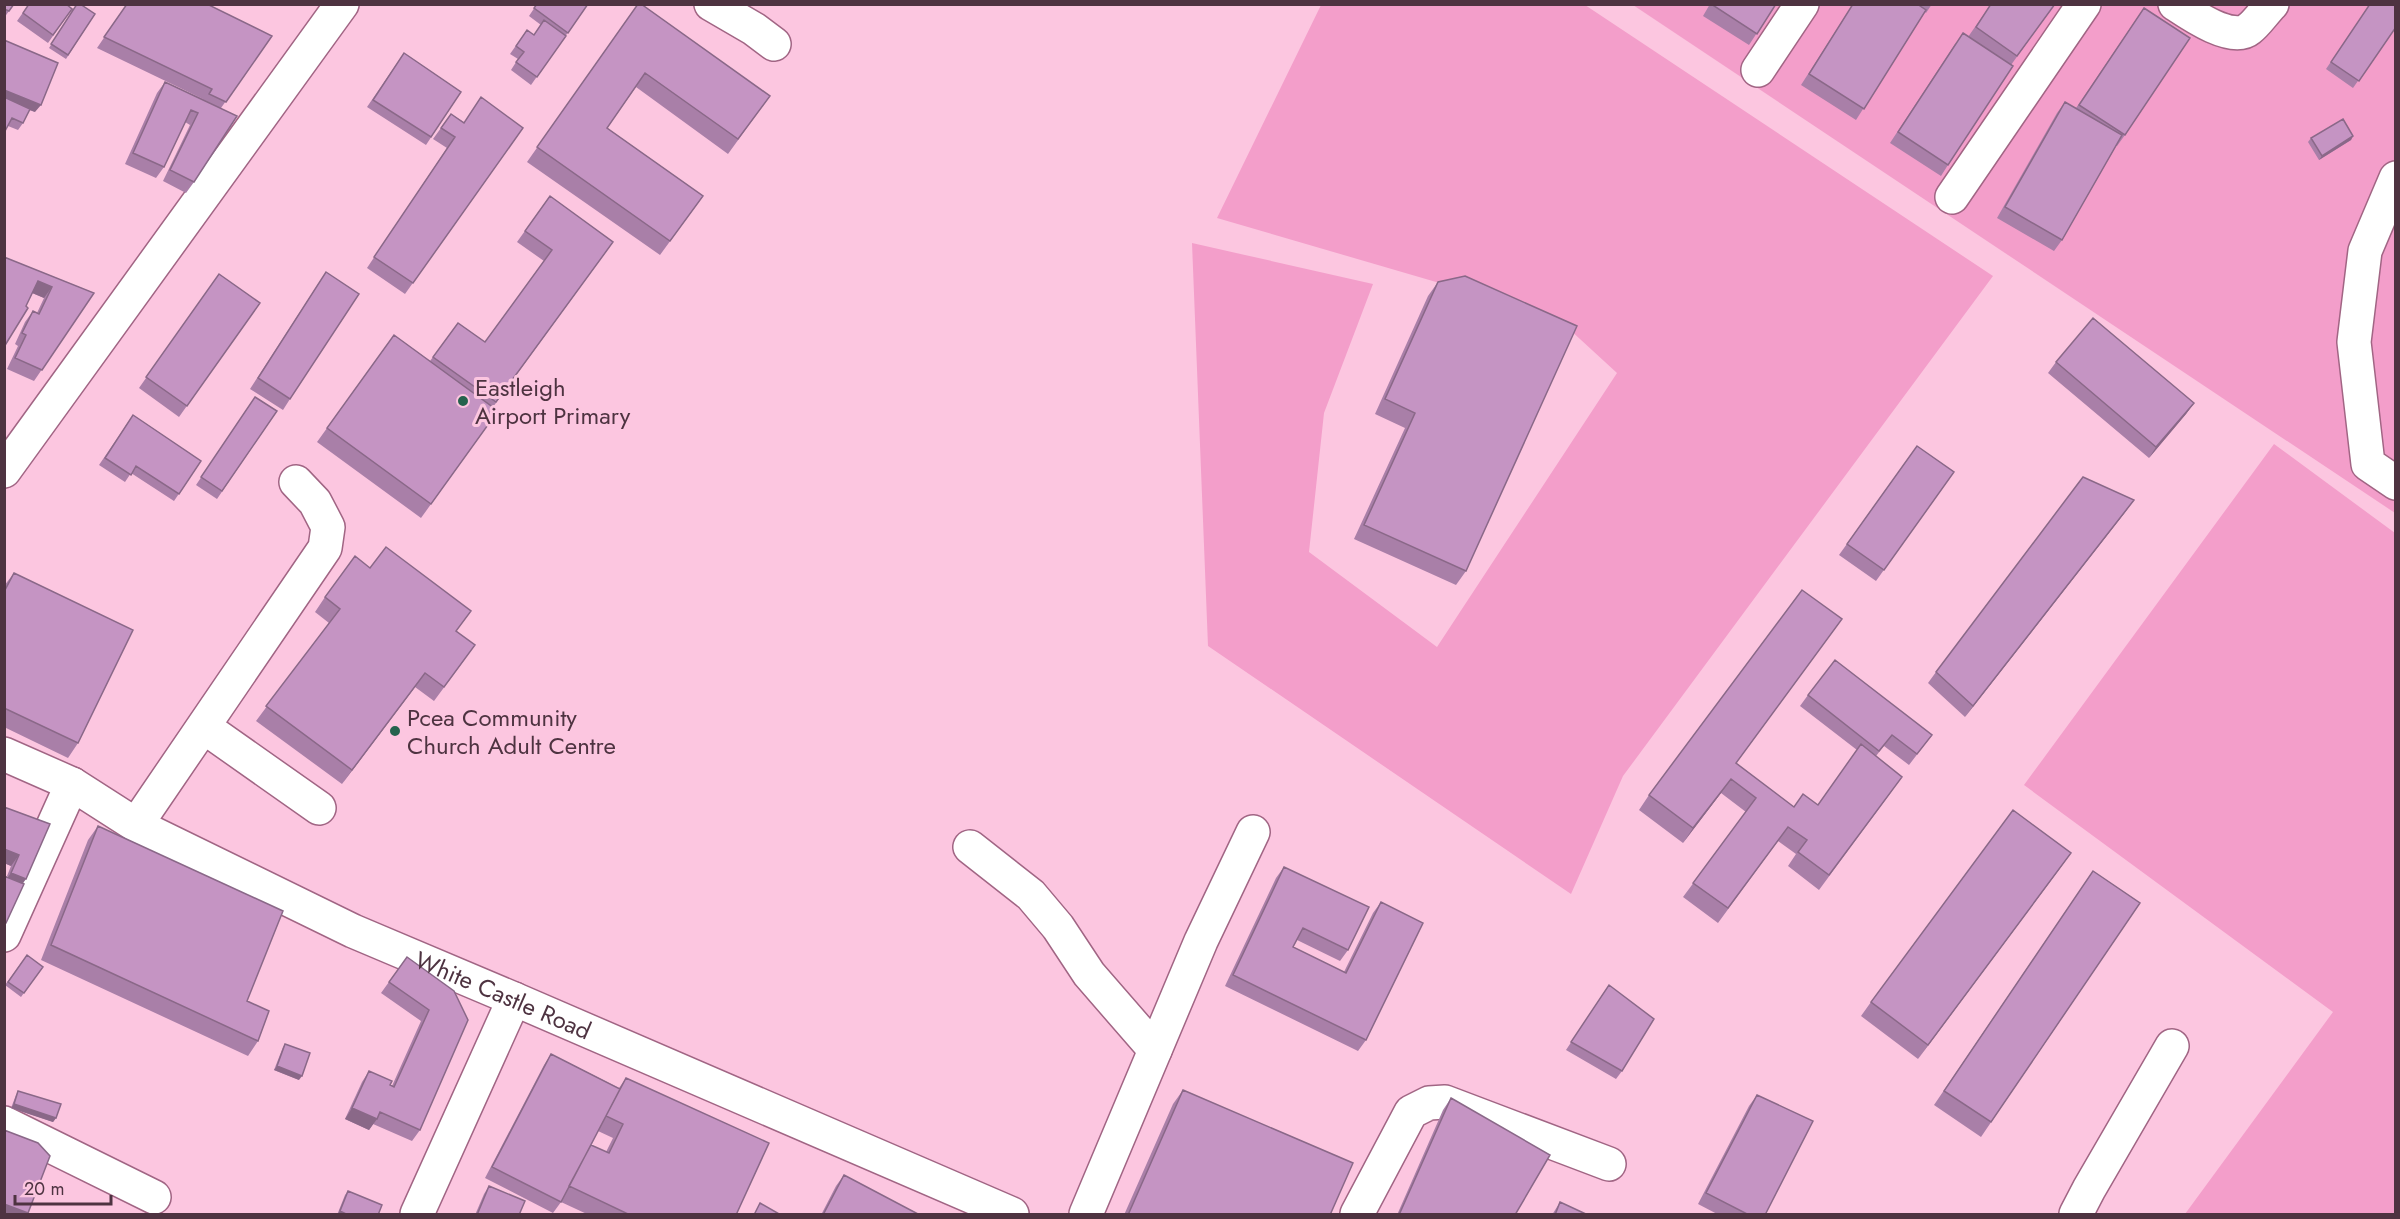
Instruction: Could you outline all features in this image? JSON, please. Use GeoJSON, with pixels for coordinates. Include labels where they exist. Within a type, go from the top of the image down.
{"type":"FeatureCollection","features":[{"type":"Feature","properties":{"kind":"street"},"geometry":{"type":"LineString","coordinates":[[4,471],[342,4]]}},
{"type":"Feature","properties":{"kind":"street"},"geometry":{"type":"LineString","coordinates":[[711,4],[754,29],[774,44]]}},
{"type":"Feature","properties":{"kind":"street"},"geometry":{"type":"LineString","coordinates":[[1758,70],[1802,4]]}},
{"type":"Feature","properties":{"kind":"street"},"geometry":{"type":"LineString","coordinates":[[1952,197],[2084,4]]}},
{"type":"Feature","properties":{"kind":"street"},"geometry":{"type":"LineString","coordinates":[[2175,4],[2209,25],[2235,33],[2248,31],[2272,4]]}},
{"type":"Feature","properties":{"kind":"street"},"geometry":{"type":"LineString","coordinates":[[2396,178],[2365,251],[2354,342],[2368,464],[2396,483]]}},
{"type":"Feature","properties":{"kind":"street"},"geometry":{"type":"LineString","coordinates":[[136,825],[325,548],[328,527],[315,502],[296,482]]}},
{"type":"Feature","properties":{"kind":"street"},"geometry":{"type":"LineString","coordinates":[[204,727],[319,808]]}},
{"type":"Feature","properties":{"kind":"street","name":"White Castle Road"},"geometry":{"type":"LineString","coordinates":[[4,754],[72,784],[136,825],[353,932],[514,999],[1012,1215]]}},
{"type":"Feature","properties":{"kind":"street"},"geometry":{"type":"LineString","coordinates":[[4,935],[72,784]]}},
{"type":"Feature","properties":{"kind":"street"},"geometry":{"type":"LineString","coordinates":[[1086,1215],[1201,941],[1253,832]]}},
{"type":"Feature","properties":{"kind":"street"},"geometry":{"type":"LineString","coordinates":[[970,847],[1031,895],[1058,927],[1089,974],[1155,1050]]}},
{"type":"Feature","properties":{"kind":"street"},"geometry":{"type":"LineString","coordinates":[[417,1215],[514,999]]}},
{"type":"Feature","properties":{"kind":"street"},"geometry":{"type":"LineString","coordinates":[[2076,1215],[2172,1046]]}},
{"type":"Feature","properties":{"kind":"street"},"geometry":{"type":"LineString","coordinates":[[1357,1215],[1411,1112],[1429,1103],[1445,1102],[1609,1164]]}},
{"type":"Feature","properties":{"kind":"street"},"geometry":{"type":"LineString","coordinates":[[4,1123],[153,1197]]}},
{"type":"Feature","properties":{"kind":"shaded area"},"geometry":{"type":"Polygon","coordinates":[[[1321,5],[1585,5],[1993,276],[1623,776],[1571,894],[1208,646],[1192,243],[1373,284],[1324,413],[1309,552],[1437,647],[1617,373],[1556,317],[1217,218],[1321,5]]]}},
{"type":"Feature","properties":{"kind":"shaded area"},"geometry":{"type":"Polygon","coordinates":[[[1633,5],[2395,5],[2395,513],[1633,5]]]}},
{"type":"Feature","properties":{"kind":"shaded area"},"geometry":{"type":"Polygon","coordinates":[[[2274,444],[2395,533],[2395,1214],[2185,1214],[2333,1012],[2024,785],[2274,444]]]}},
{"type":"Feature","properties":{"kind":"building"},"geometry":{"type":"Polygon","coordinates":[[[4,4],[14,4],[9,11],[4,9],[4,4]]]}},
{"type":"Feature","properties":{"kind":"building"},"geometry":{"type":"Polygon","coordinates":[[[29,4],[66,4],[72,9],[53,35],[23,13],[29,4]]]}},
{"type":"Feature","properties":{"kind":"building"},"geometry":{"type":"Polygon","coordinates":[[[77,4],[95,14],[68,55],[51,44],[77,4]]]}},
{"type":"Feature","properties":{"kind":"building"},"geometry":{"type":"Polygon","coordinates":[[[127,4],[207,4],[272,36],[226,102],[209,94],[212,89],[104,37],[127,4]]]}},
{"type":"Feature","properties":{"kind":"building"},"geometry":{"type":"Polygon","coordinates":[[[537,4],[588,4],[568,33],[534,8],[537,4]]]}},
{"type":"Feature","properties":{"kind":"building"},"geometry":{"type":"Polygon","coordinates":[[[638,4],[770,96],[738,139],[645,73],[607,128],[703,196],[670,241],[537,147],[638,4]]]}},
{"type":"Feature","properties":{"kind":"building"},"geometry":{"type":"Polygon","coordinates":[[[1711,4],[1776,4],[1757,34],[1711,4]]]}},
{"type":"Feature","properties":{"kind":"building"},"geometry":{"type":"Polygon","coordinates":[[[1853,4],[1917,4],[1926,10],[1864,109],[1809,74],[1853,4]]]}},
{"type":"Feature","properties":{"kind":"building"},"geometry":{"type":"Polygon","coordinates":[[[1991,4],[2055,4],[2017,56],[1976,27],[1991,4]]]}},
{"type":"Feature","properties":{"kind":"building"},"geometry":{"type":"Polygon","coordinates":[[[2370,4],[2396,4],[2396,27],[2359,81],[2331,62],[2370,4]]]}},
{"type":"Feature","properties":{"kind":"building"},"geometry":{"type":"Polygon","coordinates":[[[2144,8],[2190,38],[2125,135],[2079,105],[2144,8]]]}},
{"type":"Feature","properties":{"kind":"building"},"geometry":{"type":"Polygon","coordinates":[[[544,20],[566,36],[537,77],[516,62],[524,52],[516,46],[527,30],[534,35],[544,20]]]}},
{"type":"Feature","properties":{"kind":"building"},"geometry":{"type":"Polygon","coordinates":[[[1963,33],[2013,66],[1948,165],[1898,132],[1963,33]]]}},
{"type":"Feature","properties":{"kind":"building"},"geometry":{"type":"Polygon","coordinates":[[[4,40],[58,63],[41,105],[4,90],[4,40]]]}},
{"type":"Feature","properties":{"kind":"building"},"geometry":{"type":"Polygon","coordinates":[[[404,53],[461,92],[431,137],[373,100],[404,53]]]}},
{"type":"Feature","properties":{"kind":"building"},"geometry":{"type":"Polygon","coordinates":[[[165,82],[237,116],[194,182],[170,170],[198,113],[191,110],[164,167],[133,153],[165,82]]]}},
{"type":"Feature","properties":{"kind":"building"},"geometry":{"type":"Polygon","coordinates":[[[4,97],[30,109],[23,123],[12,118],[4,133],[4,97]]]}},
{"type":"Feature","properties":{"kind":"building"},"geometry":{"type":"Polygon","coordinates":[[[481,97],[523,128],[413,283],[374,257],[455,137],[441,128],[451,114],[464,123],[481,97]]]}},
{"type":"Feature","properties":{"kind":"building"},"geometry":{"type":"Polygon","coordinates":[[[2065,102],[2122,135],[2062,240],[2005,207],[2065,102]]]}},
{"type":"Feature","properties":{"kind":"building"},"geometry":{"type":"Polygon","coordinates":[[[2343,119],[2353,136],[2322,156],[2311,138],[2343,119]]]}},
{"type":"Feature","properties":{"kind":"building"},"geometry":{"type":"Polygon","coordinates":[[[550,196],[613,242],[496,402],[433,357],[458,323],[485,342],[552,250],[525,231],[550,196]]]}},
{"type":"Feature","properties":{"kind":"building"},"geometry":{"type":"Polygon","coordinates":[[[4,257],[94,293],[42,370],[15,358],[26,335],[22,333],[33,311],[39,314],[52,287],[38,281],[26,306],[28,308],[4,347],[4,257]]]}},
{"type":"Feature","properties":{"kind":"building"},"geometry":{"type":"Polygon","coordinates":[[[326,272],[359,294],[290,399],[258,378],[326,272]]]}},
{"type":"Feature","properties":{"kind":"building"},"geometry":{"type":"Polygon","coordinates":[[[219,274],[260,303],[187,406],[146,377],[219,274]]]}},
{"type":"Feature","properties":{"kind":"building"},"geometry":{"type":"Polygon","coordinates":[[[1465,276],[1577,326],[1466,571],[1364,525],[1415,413],[1385,399],[1438,282],[1465,276]]]}},
{"type":"Feature","properties":{"kind":"building"},"geometry":{"type":"Polygon","coordinates":[[[2093,318],[2194,403],[2156,447],[2056,362],[2093,318]]]}},
{"type":"Feature","properties":{"kind":"building"},"geometry":{"type":"Polygon","coordinates":[[[394,335],[498,411],[431,504],[327,428],[394,335]]]}},
{"type":"Feature","properties":{"kind":"building"},"geometry":{"type":"Polygon","coordinates":[[[255,397],[277,411],[222,491],[201,477],[255,397]]]}},
{"type":"Feature","properties":{"kind":"building"},"geometry":{"type":"Polygon","coordinates":[[[133,415],[201,461],[179,494],[136,466],[131,475],[105,458],[133,415]]]}},
{"type":"Feature","properties":{"kind":"building"},"geometry":{"type":"Polygon","coordinates":[[[1917,446],[1954,472],[1884,570],[1847,544],[1917,446]]]}},
{"type":"Feature","properties":{"kind":"building"},"geometry":{"type":"Polygon","coordinates":[[[2083,477],[2134,500],[1973,706],[1936,672],[2083,477]]]}},
{"type":"Feature","properties":{"kind":"building"},"geometry":{"type":"Polygon","coordinates":[[[386,547],[471,611],[456,631],[475,645],[444,687],[425,673],[352,770],[266,706],[340,609],[325,597],[355,556],[370,568],[386,547]]]}},
{"type":"Feature","properties":{"kind":"building"},"geometry":{"type":"Polygon","coordinates":[[[14,573],[133,630],[78,743],[4,708],[4,592],[14,573]]]}},
{"type":"Feature","properties":{"kind":"building"},"geometry":{"type":"Polygon","coordinates":[[[1802,590],[1842,619],[1736,763],[1794,807],[1803,794],[1818,805],[1861,744],[1902,777],[1829,875],[1798,852],[1807,840],[1788,827],[1728,908],[1693,883],[1756,798],[1731,779],[1693,828],[1649,795],[1802,590]]]}},
{"type":"Feature","properties":{"kind":"building"},"geometry":{"type":"Polygon","coordinates":[[[1835,660],[1932,735],[1917,754],[1892,735],[1879,751],[1808,695],[1835,660]]]}},
{"type":"Feature","properties":{"kind":"building"},"geometry":{"type":"Polygon","coordinates":[[[4,807],[50,824],[26,879],[11,873],[19,855],[4,849],[4,807]]]}},
{"type":"Feature","properties":{"kind":"building"},"geometry":{"type":"Polygon","coordinates":[[[2013,810],[2071,853],[1928,1045],[1871,1002],[2013,810]]]}},
{"type":"Feature","properties":{"kind":"building"},"geometry":{"type":"Polygon","coordinates":[[[98,826],[283,911],[247,1001],[269,1011],[258,1041],[51,945],[98,826]]]}},
{"type":"Feature","properties":{"kind":"building"},"geometry":{"type":"Polygon","coordinates":[[[1284,867],[1369,907],[1348,950],[1303,928],[1293,947],[1346,973],[1381,902],[1423,923],[1366,1040],[1233,975],[1284,867]]]}},
{"type":"Feature","properties":{"kind":"building"},"geometry":{"type":"Polygon","coordinates":[[[2093,871],[2140,903],[1991,1122],[1944,1091],[2093,871]]]}},
{"type":"Feature","properties":{"kind":"building"},"geometry":{"type":"Polygon","coordinates":[[[4,876],[24,884],[6,923],[4,923],[4,876]]]}},
{"type":"Feature","properties":{"kind":"building"},"geometry":{"type":"Polygon","coordinates":[[[27,955],[43,967],[24,993],[8,982],[27,955]]]}},
{"type":"Feature","properties":{"kind":"building"},"geometry":{"type":"Polygon","coordinates":[[[407,957],[454,991],[468,1020],[420,1130],[380,1112],[377,1119],[352,1108],[369,1071],[392,1081],[390,1085],[394,1087],[429,1010],[389,982],[407,957]]]}},
{"type":"Feature","properties":{"kind":"building"},"geometry":{"type":"Polygon","coordinates":[[[1609,985],[1654,1019],[1622,1071],[1571,1042],[1609,985]]]}},
{"type":"Feature","properties":{"kind":"building"},"geometry":{"type":"Polygon","coordinates":[[[285,1044],[310,1053],[302,1076],[277,1066],[285,1044]]]}},
{"type":"Feature","properties":{"kind":"building"},"geometry":{"type":"Polygon","coordinates":[[[551,1054],[620,1089],[561,1202],[492,1167],[551,1054]]]}},
{"type":"Feature","properties":{"kind":"building"},"geometry":{"type":"Polygon","coordinates":[[[626,1078],[769,1143],[736,1215],[630,1215],[569,1186],[591,1145],[609,1153],[623,1124],[606,1116],[626,1078]]]}},
{"type":"Feature","properties":{"kind":"building"},"geometry":{"type":"Polygon","coordinates":[[[1183,1090],[1353,1163],[1330,1215],[1128,1215],[1183,1090]]]}},
{"type":"Feature","properties":{"kind":"building"},"geometry":{"type":"Polygon","coordinates":[[[18,1091],[61,1104],[56,1118],[14,1104],[18,1091]]]}},
{"type":"Feature","properties":{"kind":"building"},"geometry":{"type":"Polygon","coordinates":[[[1757,1095],[1813,1121],[1765,1215],[1749,1215],[1706,1193],[1757,1095]]]}},
{"type":"Feature","properties":{"kind":"building"},"geometry":{"type":"Polygon","coordinates":[[[1451,1098],[1550,1155],[1515,1215],[1399,1215],[1451,1098]]]}},
{"type":"Feature","properties":{"kind":"building"},"geometry":{"type":"Polygon","coordinates":[[[4,1130],[38,1143],[50,1156],[28,1213],[4,1204],[4,1130]]]}},
{"type":"Feature","properties":{"kind":"building"},"geometry":{"type":"Polygon","coordinates":[[[844,1175],[918,1214],[918,1215],[823,1215],[844,1175]]]}},
{"type":"Feature","properties":{"kind":"building"},"geometry":{"type":"Polygon","coordinates":[[[489,1186],[525,1201],[519,1215],[477,1215],[489,1186]]]}},
{"type":"Feature","properties":{"kind":"building"},"geometry":{"type":"Polygon","coordinates":[[[348,1191],[382,1205],[378,1215],[348,1215],[340,1211],[348,1191]]]}},
{"type":"Feature","properties":{"kind":"building"},"geometry":{"type":"Polygon","coordinates":[[[1560,1202],[1588,1215],[1555,1215],[1560,1202]]]}},
{"type":"Feature","properties":{"kind":"building"},"geometry":{"type":"Polygon","coordinates":[[[760,1203],[781,1215],[754,1215],[760,1203]]]}},
{"type":"Feature","properties":{"kind":"place","name":"Eastleigh Airport Primary"},"geometry":{"type":"Point","coordinates":[463,401]}},
{"type":"Feature","properties":{"kind":"place","name":"Pcea Community Church Adult Centre"},"geometry":{"type":"Point","coordinates":[395,731]}}]}
